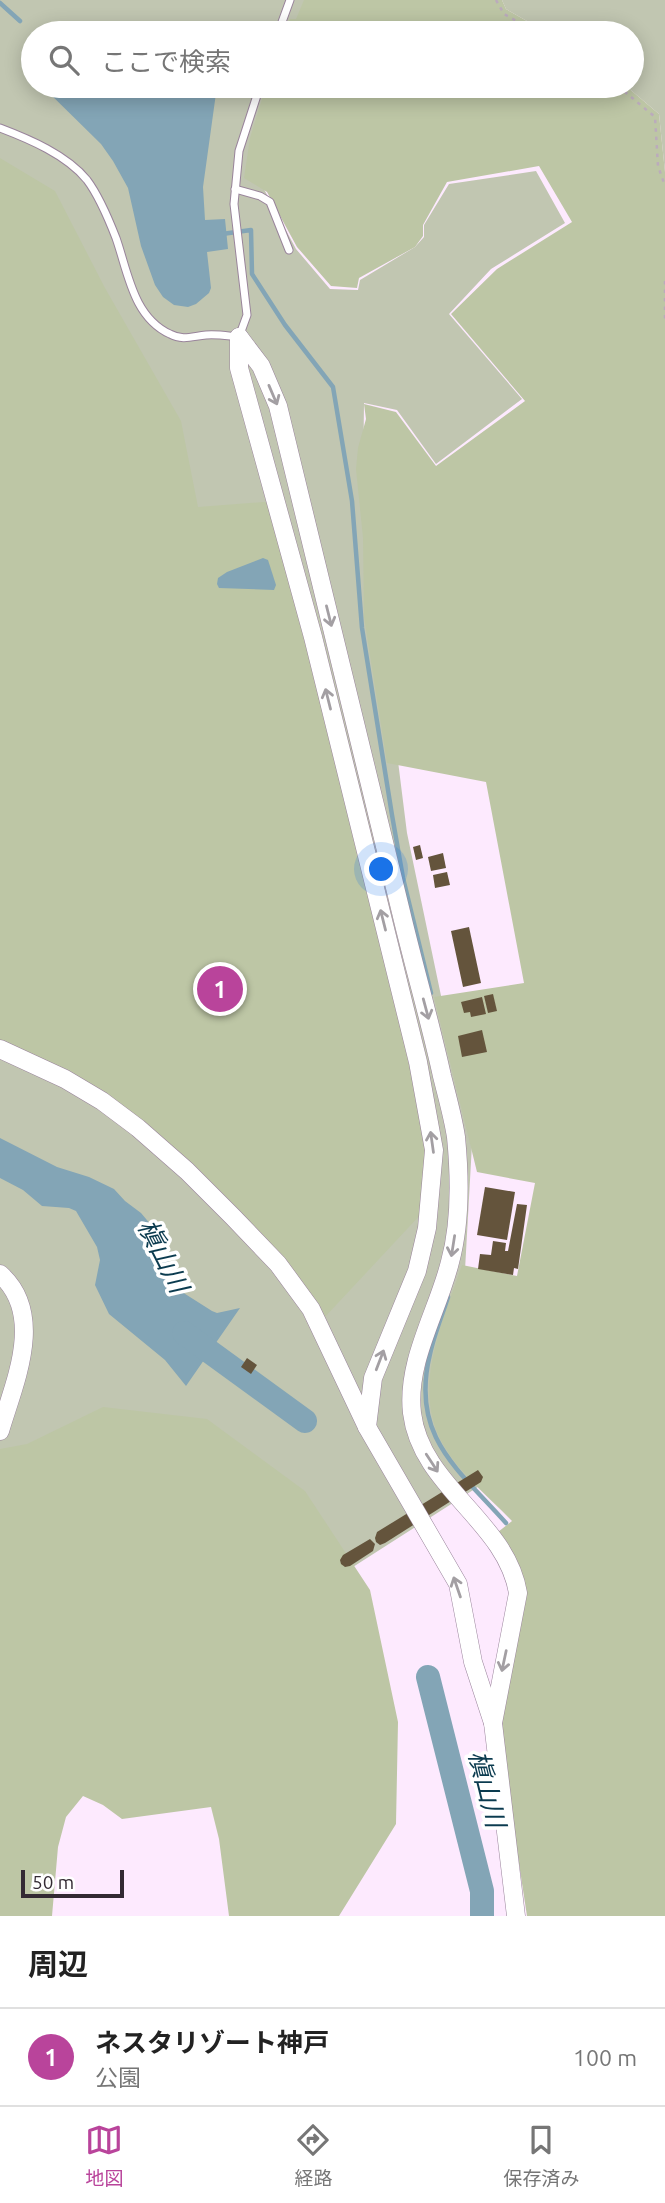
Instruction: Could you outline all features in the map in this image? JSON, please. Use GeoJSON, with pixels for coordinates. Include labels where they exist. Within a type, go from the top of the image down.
{"type":"FeatureCollection","features":[{"type":"Feature","properties":{"kind":"street"},"geometry":{"type":"LineString","coordinates":[[239,337],[239,368],[316,650],[418,1062],[434,1150],[427,1228],[417,1271],[373,1378],[367,1427]]}},
{"type":"Feature","properties":{"kind":"street"},"geometry":{"type":"LineString","coordinates":[[239,337],[261,366],[278,406],[455,1134],[458,1178],[456,1228],[451,1260],[411,1384],[412,1414],[418,1439],[430,1463],[496,1542],[516,1580],[518,1593],[492,1723]]}},
{"type":"Feature","properties":{"kind":"street"},"geometry":{"type":"LineString","coordinates":[[0,1049],[65,1079],[102,1101],[138,1128],[233,1217],[278,1264],[312,1309],[367,1427],[458,1584],[473,1662],[492,1723],[516,1916]]}},
{"type":"Feature","properties":{"kind":"street"},"geometry":{"type":"LineString","coordinates":[[0,1274],[17,1297],[25,1334],[23,1353],[0,1431]]}},
{"type":"Feature","properties":{"kind":"lane"},"geometry":{"type":"LineString","coordinates":[[282,21],[290,0]]}},
{"type":"Feature","properties":{"kind":"lane"},"geometry":{"type":"LineString","coordinates":[[0,128],[34,141],[87,180],[116,238],[136,300],[153,322],[169,334],[184,339],[207,335],[239,337],[247,315],[234,204],[235,189],[239,151],[256,98]]}},
{"type":"Feature","properties":{"kind":"lane"},"geometry":{"type":"LineString","coordinates":[[235,189],[260,196],[270,202],[289,250]]}},
{"type":"Feature","properties":{"kind":"path"},"geometry":{"type":"LineString","coordinates":[[496,0],[504,14],[517,21]]}},
{"type":"Feature","properties":{"kind":"path"},"geometry":{"type":"LineString","coordinates":[[632,98],[655,117],[658,166],[665,186]]}},
{"type":"Feature","properties":{"kind":"path"},"geometry":{"type":"LineString","coordinates":[[665,281],[665,320]]}},
{"type":"Feature","properties":{"kind":"green space"},"geometry":{"type":"Polygon","coordinates":[[[0,0],[309,0],[302,21],[21,21],[21,98],[274,98],[250,163],[296,249],[330,289],[358,290],[360,280],[415,247],[424,237],[424,225],[449,184],[536,171],[565,223],[491,269],[449,314],[522,399],[436,464],[397,410],[364,403],[363,482],[407,833],[472,1144],[465,1270],[495,1476],[342,1574],[1,1755],[0,1916],[0,0]]]}},
{"type":"Feature","properties":{"kind":"green space"},"geometry":{"type":"Polygon","coordinates":[[[304,0],[502,0],[506,9],[527,21],[289,21],[296,19],[304,0]]]}},
{"type":"Feature","properties":{"kind":"green space"},"geometry":{"type":"Polygon","coordinates":[[[502,0],[665,0],[665,172],[659,114],[640,98],[644,98],[644,21],[527,21],[506,9],[502,0]]]}},
{"type":"Feature","properties":{"kind":"green space"},"geometry":{"type":"Polygon","coordinates":[[[262,98],[640,98],[659,114],[665,172],[665,1916],[527,1916],[498,1726],[521,1573],[512,1552],[498,1532],[512,1521],[451,1457],[434,1424],[430,1402],[433,1356],[462,1265],[517,1276],[535,1183],[477,1172],[434,997],[524,983],[486,782],[387,763],[364,617],[363,538],[356,469],[358,448],[366,419],[364,404],[396,412],[436,466],[525,401],[451,314],[497,269],[572,222],[539,166],[447,182],[423,225],[423,236],[415,247],[359,278],[357,288],[331,286],[297,247],[267,192],[244,178],[250,138],[262,98]]]}},
{"type":"Feature","properties":{"kind":"green space"},"geometry":{"type":"Polygon","coordinates":[[[0,158],[55,191],[105,288],[181,421],[198,507],[277,501],[429,1140],[423,1212],[324,1318],[178,1152],[0,1041],[0,158]]]}},
{"type":"Feature","properties":{"kind":"green space"},"geometry":{"type":"Polygon","coordinates":[[[103,1407],[207,1419],[305,1491],[370,1590],[398,1722],[396,1824],[339,1916],[229,1916],[219,1839],[211,1807],[122,1819],[103,1805],[83,1796],[66,1817],[58,1847],[52,1916],[0,1916],[0,1449],[27,1444],[103,1407]]]}},
{"type":"Feature","properties":{"kind":"water"},"geometry":{"type":"Polygon","coordinates":[[[54,98],[215,98],[203,187],[205,220],[225,219],[228,249],[207,252],[211,288],[196,304],[188,307],[174,305],[163,297],[155,285],[141,246],[128,188],[101,144],[54,98]]]}},
{"type":"Feature","properties":{"kind":"water"},"geometry":{"type":"Polygon","coordinates":[[[263,558],[268,560],[276,585],[274,590],[219,588],[218,578],[263,558]]]}},
{"type":"Feature","properties":{"kind":"water"},"geometry":{"type":"Polygon","coordinates":[[[0,1138],[57,1167],[89,1177],[114,1189],[141,1213],[167,1244],[171,1285],[217,1313],[240,1308],[186,1386],[165,1360],[109,1314],[95,1285],[100,1260],[97,1247],[76,1211],[42,1206],[23,1190],[0,1178],[0,1138]]]}},
{"type":"Feature","properties":{"kind":"building"},"geometry":{"type":"Polygon","coordinates":[[[420,845],[423,858],[416,860],[413,847],[420,845]]]}},
{"type":"Feature","properties":{"kind":"building"},"geometry":{"type":"Polygon","coordinates":[[[443,853],[446,868],[431,871],[428,857],[443,853]]]}},
{"type":"Feature","properties":{"kind":"building"},"geometry":{"type":"Polygon","coordinates":[[[447,872],[450,885],[435,888],[433,875],[447,872]]]}},
{"type":"Feature","properties":{"kind":"building"},"geometry":{"type":"Polygon","coordinates":[[[469,927],[481,983],[463,987],[451,931],[469,927]]]}},
{"type":"Feature","properties":{"kind":"building"},"geometry":{"type":"Polygon","coordinates":[[[493,994],[497,1011],[488,1013],[484,996],[493,994]]]}},
{"type":"Feature","properties":{"kind":"building"},"geometry":{"type":"Polygon","coordinates":[[[482,997],[486,1014],[471,1017],[470,1012],[464,1013],[461,1002],[482,997]]]}},
{"type":"Feature","properties":{"kind":"building"},"geometry":{"type":"Polygon","coordinates":[[[482,1030],[487,1052],[462,1057],[458,1036],[482,1030]]]}},
{"type":"Feature","properties":{"kind":"building"},"geometry":{"type":"Polygon","coordinates":[[[485,1187],[515,1192],[507,1240],[477,1235],[485,1187]]]}},
{"type":"Feature","properties":{"kind":"building"},"geometry":{"type":"Polygon","coordinates":[[[517,1204],[527,1205],[518,1269],[514,1268],[513,1275],[478,1269],[480,1254],[491,1255],[493,1241],[506,1243],[505,1251],[508,1251],[517,1204]]]}},
{"type":"Feature","properties":{"kind":"building"},"geometry":{"type":"Polygon","coordinates":[[[247,1358],[257,1365],[251,1374],[241,1367],[247,1358]]]}},
{"type":"Feature","properties":{"kind":"building"},"geometry":{"type":"Polygon","coordinates":[[[478,1470],[483,1477],[481,1482],[385,1543],[380,1545],[376,1542],[377,1532],[478,1470]]]}},
{"type":"Feature","properties":{"kind":"building"},"geometry":{"type":"Polygon","coordinates":[[[370,1539],[375,1544],[373,1551],[350,1566],[341,1564],[343,1555],[370,1539]]]}},
{"type":"Feature","properties":{"kind":"waterway"},"geometry":{"type":"LineString","coordinates":[[0,3],[20,21]]}},
{"type":"Feature","properties":{"kind":"waterway"},"geometry":{"type":"LineString","coordinates":[[222,234],[251,230],[252,274],[285,325],[333,387],[352,501],[362,628],[392,815],[403,878],[431,993]]}},
{"type":"Feature","properties":{"kind":"waterway"},"geometry":{"type":"LineString","coordinates":[[448,1297],[430,1354],[426,1383],[427,1407],[432,1429],[455,1467],[506,1523]]}},
{"type":"Feature","properties":{"kind":"waterway","name":"槇山川"},"geometry":{"type":"LineString","coordinates":[[184,1333],[305,1421]]}},
{"type":"Feature","properties":{"kind":"waterway","name":"槇山川"},"geometry":{"type":"LineString","coordinates":[[428,1677],[482,1891],[482,1916]]}},
{"type":"Feature","properties":{"kind":"place","name":"ネスタリゾート神戸"},"geometry":{"type":"Point","coordinates":[220,989]}}]}
